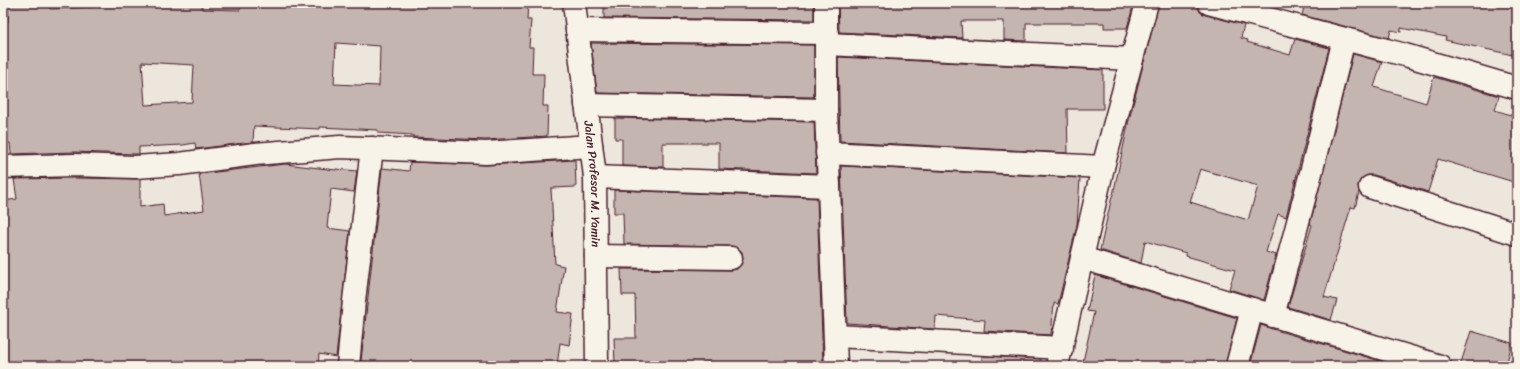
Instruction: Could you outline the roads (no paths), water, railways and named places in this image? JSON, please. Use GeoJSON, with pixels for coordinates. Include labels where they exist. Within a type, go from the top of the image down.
{"type":"FeatureCollection","features":[{"type":"Feature","properties":{"kind":"street","name":"Jalan Profesor M. Yamin"},"geometry":{"type":"LineString","coordinates":[[574,3],[595,177],[597,366]]}},
{"type":"Feature","properties":{"kind":"street"},"geometry":{"type":"LineString","coordinates":[[826,3],[827,153],[836,366]]}},
{"type":"Feature","properties":{"kind":"street"},"geometry":{"type":"LineString","coordinates":[[835,336],[1059,357],[1103,167],[1147,3]]}},
{"type":"Feature","properties":{"kind":"street"},"geometry":{"type":"LineString","coordinates":[[1209,3],[1405,55],[1517,88]]}},
{"type":"Feature","properties":{"kind":"street"},"geometry":{"type":"LineString","coordinates":[[578,30],[827,39],[1132,59]]}},
{"type":"Feature","properties":{"kind":"street"},"geometry":{"type":"LineString","coordinates":[[1273,316],[1312,169],[1344,39]]}},
{"type":"Feature","properties":{"kind":"street"},"geometry":{"type":"LineString","coordinates":[[586,105],[826,110]]}},
{"type":"Feature","properties":{"kind":"street"},"geometry":{"type":"LineString","coordinates":[[3,167],[67,165],[135,167],[179,164],[255,154],[340,147],[486,153],[591,146]]}},
{"type":"Feature","properties":{"kind":"street"},"geometry":{"type":"LineString","coordinates":[[348,366],[354,300],[372,148]]}},
{"type":"Feature","properties":{"kind":"street"},"geometry":{"type":"LineString","coordinates":[[827,153],[1103,167]]}},
{"type":"Feature","properties":{"kind":"street"},"geometry":{"type":"LineString","coordinates":[[595,177],[829,186]]}},
{"type":"Feature","properties":{"kind":"street"},"geometry":{"type":"LineString","coordinates":[[1370,187],[1517,234]]}},
{"type":"Feature","properties":{"kind":"street"},"geometry":{"type":"LineString","coordinates":[[596,256],[731,258]]}},
{"type":"Feature","properties":{"kind":"street"},"geometry":{"type":"LineString","coordinates":[[1082,258],[1440,366]]}},
{"type":"Feature","properties":{"kind":"street"},"geometry":{"type":"LineString","coordinates":[[1237,366],[1252,309]]}}]}
